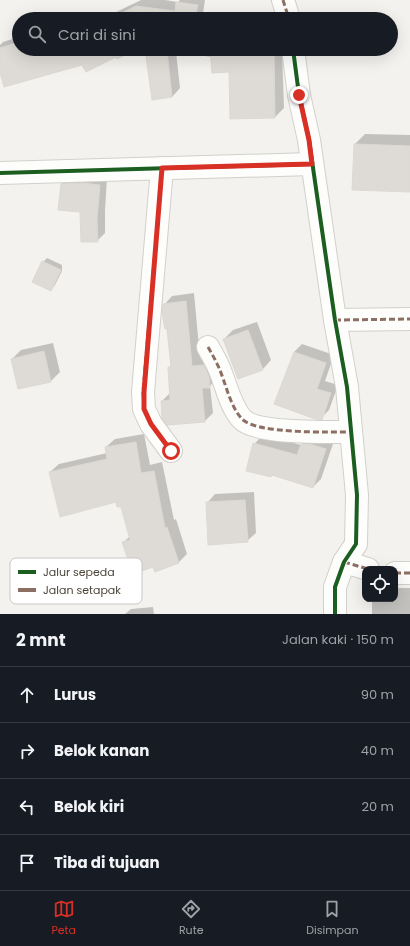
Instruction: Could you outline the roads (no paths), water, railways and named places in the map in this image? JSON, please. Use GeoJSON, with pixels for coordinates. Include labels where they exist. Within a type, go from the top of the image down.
{"type":"FeatureCollection","features":[{"type":"Feature","properties":{"kind":"street"},"geometry":{"type":"LineString","coordinates":[[283,0],[287,12]]}},
{"type":"Feature","properties":{"kind":"street"},"geometry":{"type":"LineString","coordinates":[[294,56],[299,95],[309,140],[335,320],[347,387],[357,495],[356,544],[344,562],[335,587],[335,614]]}},
{"type":"Feature","properties":{"kind":"street"},"geometry":{"type":"LineString","coordinates":[[0,173],[312,164]]}},
{"type":"Feature","properties":{"kind":"street"},"geometry":{"type":"LineString","coordinates":[[162,168],[144,392],[144,409],[151,424],[171,451]]}},
{"type":"Feature","properties":{"kind":"street"},"geometry":{"type":"LineString","coordinates":[[335,320],[410,319]]}},
{"type":"Feature","properties":{"kind":"street"},"geometry":{"type":"LineString","coordinates":[[208,347],[218,366],[235,408],[243,420],[257,426],[280,430],[351,432]]}},
{"type":"Feature","properties":{"kind":"street"},"geometry":{"type":"LineString","coordinates":[[344,562],[362,567]]}},
{"type":"Feature","properties":{"kind":"street"},"geometry":{"type":"LineString","coordinates":[[398,573],[410,573]]}}]}
